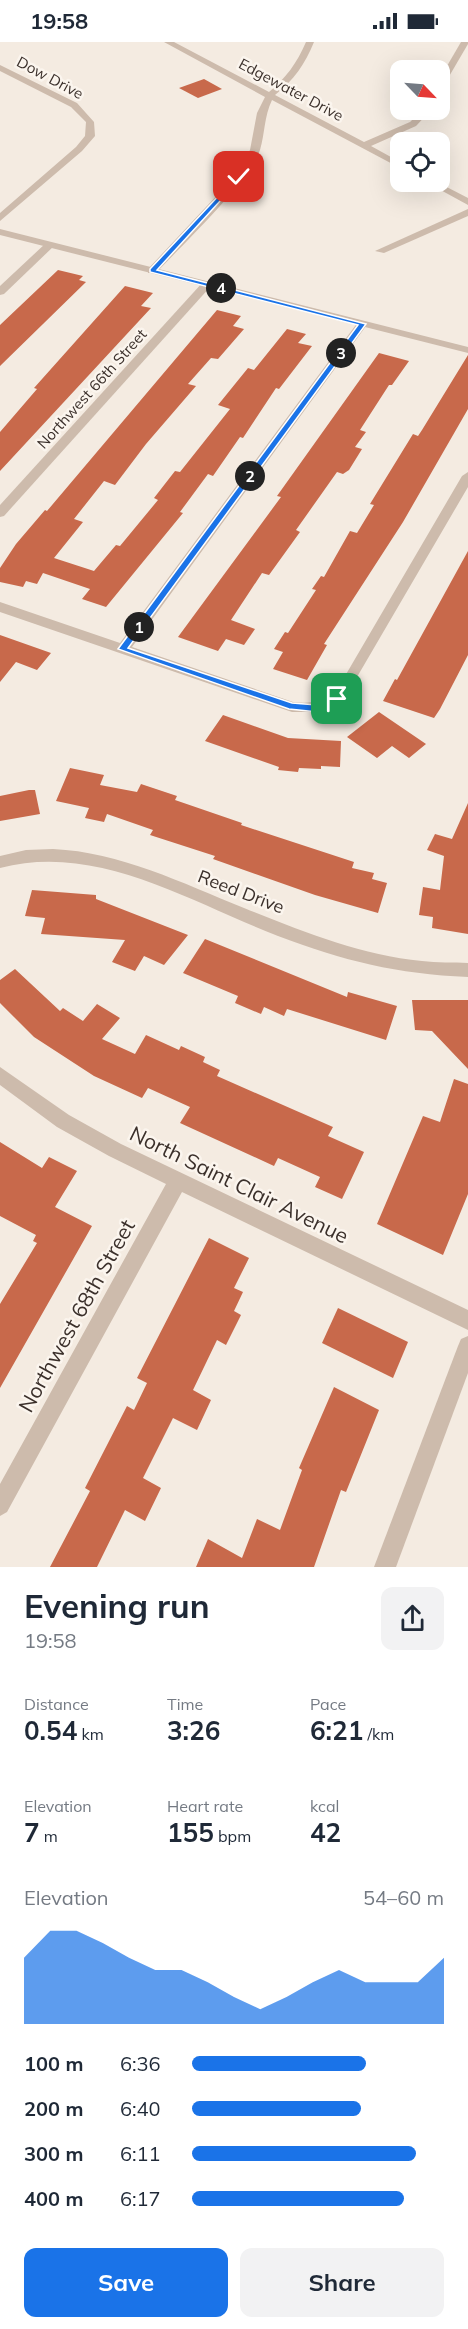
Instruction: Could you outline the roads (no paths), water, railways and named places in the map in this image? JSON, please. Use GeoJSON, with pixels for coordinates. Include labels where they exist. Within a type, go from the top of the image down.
{"type":"FeatureCollection","features":[{"type":"Feature","properties":{"kind":"street","name":"Edgewater Drive"},"geometry":{"type":"LineString","coordinates":[[168,42],[390,160]]}},
{"type":"Feature","properties":{"kind":"street"},"geometry":{"type":"LineString","coordinates":[[152,271],[239,177],[255,150],[261,113],[270,95],[284,84],[302,62],[310,42]]}},
{"type":"Feature","properties":{"kind":"street"},"geometry":{"type":"LineString","coordinates":[[450,68],[465,42]]}},
{"type":"Feature","properties":{"kind":"street","name":"Dow Drive"},"geometry":{"type":"LineString","coordinates":[[0,68],[74,105],[90,122],[90,136],[79,149],[0,218]]}},
{"type":"Feature","properties":{"kind":"street"},"geometry":{"type":"LineString","coordinates":[[364,146],[416,120]]}},
{"type":"Feature","properties":{"kind":"street"},"geometry":{"type":"LineString","coordinates":[[450,192],[468,201]]}},
{"type":"Feature","properties":{"kind":"street"},"geometry":{"type":"LineString","coordinates":[[380,251],[468,212]]}},
{"type":"Feature","properties":{"kind":"street"},"geometry":{"type":"LineString","coordinates":[[0,232],[468,351]]}},
{"type":"Feature","properties":{"kind":"street"},"geometry":{"type":"LineString","coordinates":[[0,292],[50,245]]}},
{"type":"Feature","properties":{"kind":"street","name":"Northwest 66th Street"},"geometry":{"type":"LineString","coordinates":[[0,513],[207,284]]}},
{"type":"Feature","properties":{"kind":"street"},"geometry":{"type":"LineString","coordinates":[[123,649],[362,324]]}},
{"type":"Feature","properties":{"kind":"street"},"geometry":{"type":"LineString","coordinates":[[0,607],[292,707],[318,709],[337,699],[343,692],[468,476]]}},
{"type":"Feature","properties":{"kind":"street","name":"Reed Drive"},"geometry":{"type":"LineString","coordinates":[[0,862],[46,855],[68,855],[106,862],[358,956],[419,968],[468,970]]}},
{"type":"Feature","properties":{"kind":"street","name":"North Saint Clair Avenue"},"geometry":{"type":"LineString","coordinates":[[0,1075],[63,1121],[178,1181],[468,1320]]}},
{"type":"Feature","properties":{"kind":"street","name":"Northwest 68th Street"},"geometry":{"type":"LineString","coordinates":[[0,1505],[178,1181]]}},
{"type":"Feature","properties":{"kind":"street"},"geometry":{"type":"LineString","coordinates":[[385,1567],[468,1346]]}}]}
